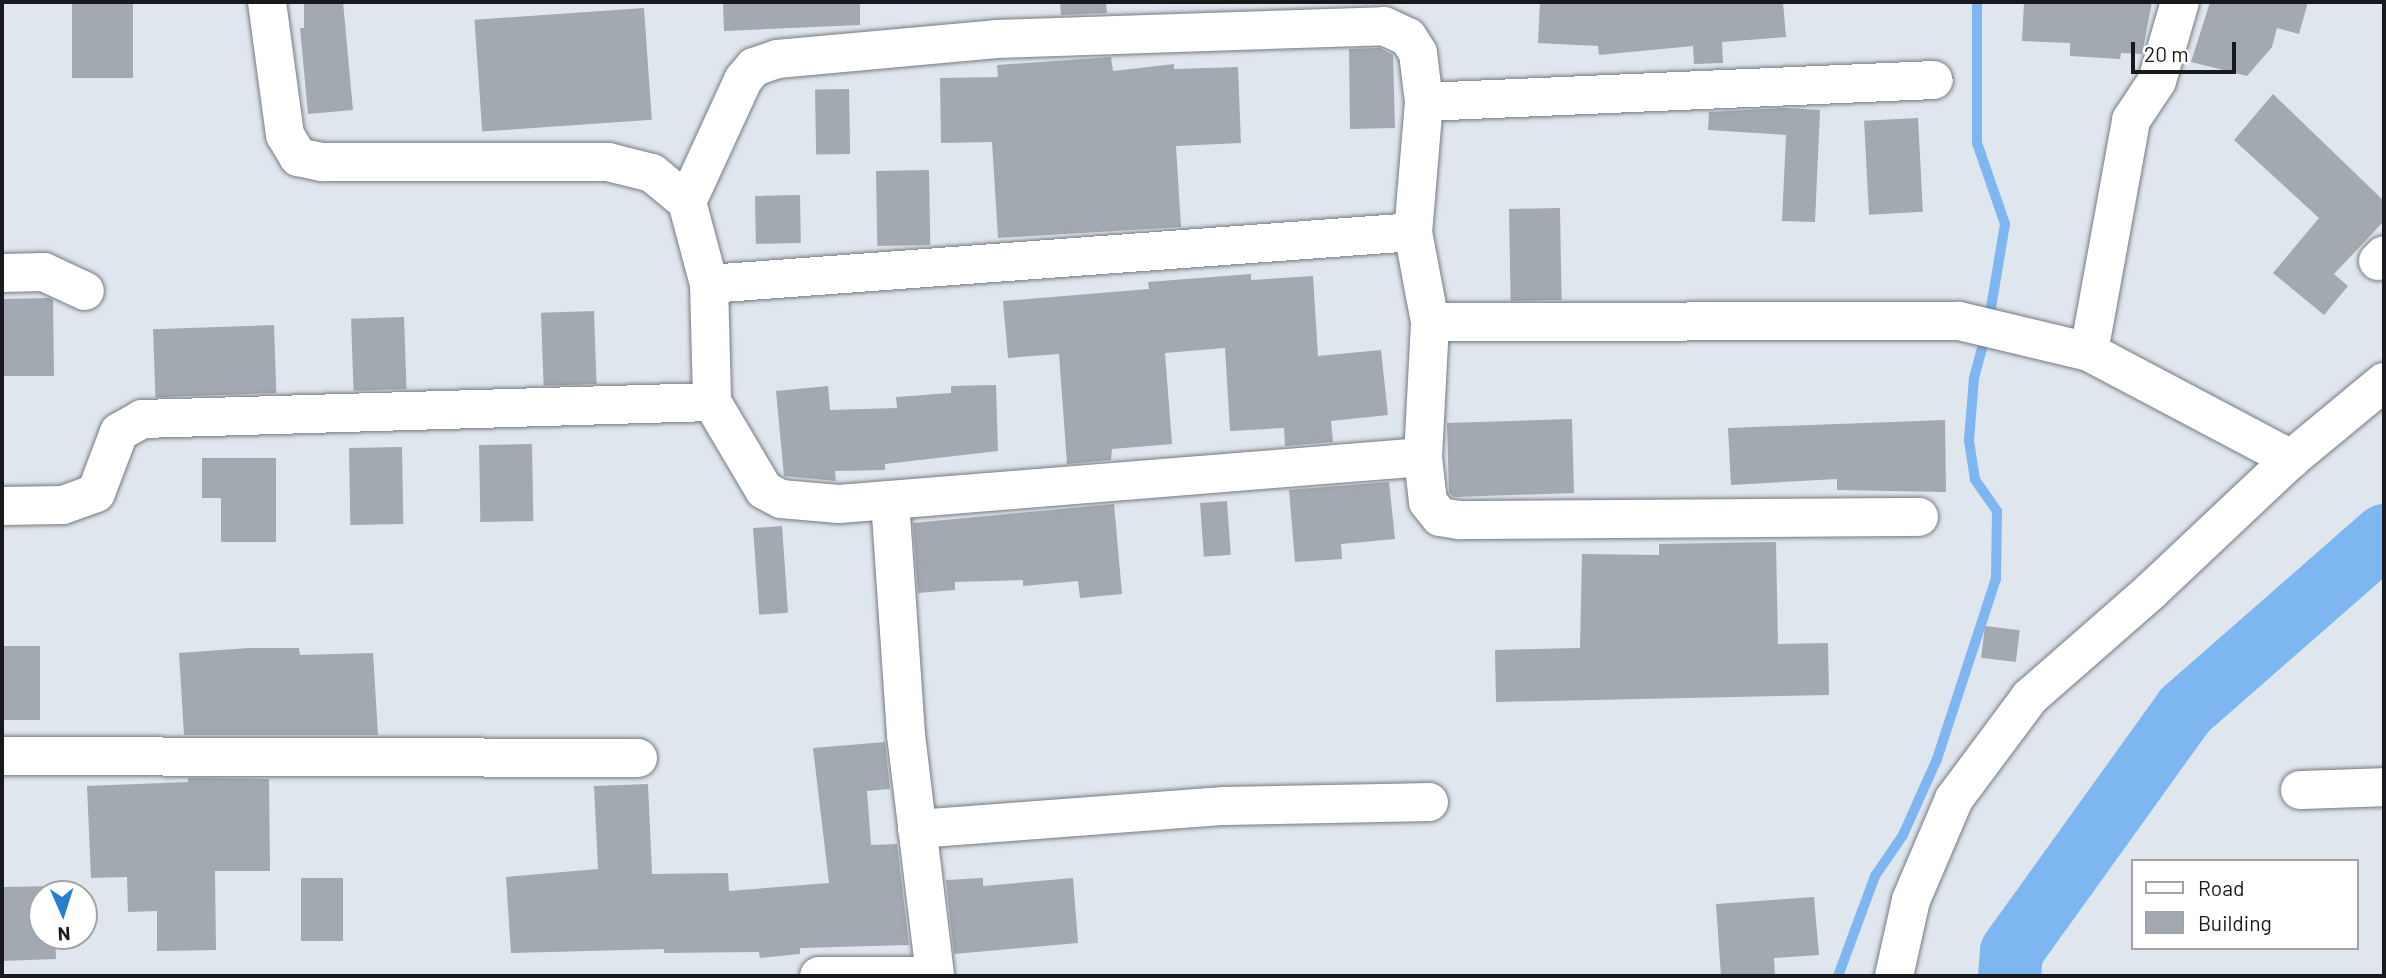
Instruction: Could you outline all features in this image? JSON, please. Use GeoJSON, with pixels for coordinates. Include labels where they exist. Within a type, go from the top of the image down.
{"type":"FeatureCollection","features":[{"type":"Feature","properties":{"kind":"street"},"geometry":{"type":"LineString","coordinates":[[267,2],[285,135],[298,157],[322,162],[608,162],[652,173],[687,202],[709,284],[712,402],[764,490],[772,495],[808,505],[1423,457]]}},
{"type":"Feature","properties":{"kind":"street"},"geometry":{"type":"LineString","coordinates":[[2089,352],[2131,120],[2157,81],[2180,2]]}},
{"type":"Feature","properties":{"kind":"street"},"geometry":{"type":"LineString","coordinates":[[687,202],[743,80],[754,67],[777,60],[996,39],[1384,26],[1408,37],[1418,53],[1424,102],[1413,232],[1430,322],[1423,457],[1428,502],[1440,517],[1460,520],[1919,517]]}},
{"type":"Feature","properties":{"kind":"street"},"geometry":{"type":"LineString","coordinates":[[1424,102],[1934,80]]}},
{"type":"Feature","properties":{"kind":"street"},"geometry":{"type":"LineString","coordinates":[[709,284],[1413,232]]}},
{"type":"Feature","properties":{"kind":"street"},"geometry":{"type":"LineString","coordinates":[[2,273],[44,272],[85,291]]}},
{"type":"Feature","properties":{"kind":"street"},"geometry":{"type":"LineString","coordinates":[[1430,322],[1959,321],[1999,327],[2089,352],[2291,459]]}},
{"type":"Feature","properties":{"kind":"street"},"geometry":{"type":"LineString","coordinates":[[1894,976],[1911,900],[1954,799],[2030,697],[2151,591],[2291,459],[2384,382]]}},
{"type":"Feature","properties":{"kind":"street"},"geometry":{"type":"LineString","coordinates":[[2,506],[63,505],[96,494],[119,432],[142,419],[712,402]]}},
{"type":"Feature","properties":{"kind":"street"},"geometry":{"type":"LineString","coordinates":[[820,976],[935,976],[917,829],[890,500]]}},
{"type":"Feature","properties":{"kind":"street"},"geometry":{"type":"LineString","coordinates":[[2,756],[638,758]]}},
{"type":"Feature","properties":{"kind":"street"},"geometry":{"type":"LineString","coordinates":[[2300,790],[2384,787]]}},
{"type":"Feature","properties":{"kind":"street"},"geometry":{"type":"LineString","coordinates":[[917,829],[1224,806],[1429,802]]}},
{"type":"Feature","properties":{"kind":"building"},"geometry":{"type":"Polygon","coordinates":[[[72,2],[133,2],[133,78],[72,78],[72,2]]]}},
{"type":"Feature","properties":{"kind":"building"},"geometry":{"type":"Polygon","coordinates":[[[304,2],[343,2],[353,110],[308,114],[300,28],[304,28],[304,2]]]}},
{"type":"Feature","properties":{"kind":"building"},"geometry":{"type":"Polygon","coordinates":[[[723,2],[860,2],[860,25],[724,31],[723,2]]]}},
{"type":"Feature","properties":{"kind":"building"},"geometry":{"type":"Polygon","coordinates":[[[1060,2],[1106,2],[1107,13],[1061,15],[1060,2]]]}},
{"type":"Feature","properties":{"kind":"building"},"geometry":{"type":"Polygon","coordinates":[[[1540,2],[1783,2],[1786,37],[1722,42],[1723,63],[1694,64],[1693,46],[1599,55],[1598,46],[1538,43],[1540,2]]]}},
{"type":"Feature","properties":{"kind":"building"},"geometry":{"type":"Polygon","coordinates":[[[2024,2],[2152,2],[2142,54],[2121,53],[2120,59],[2070,56],[2070,43],[2022,41],[2024,2]]]}},
{"type":"Feature","properties":{"kind":"building"},"geometry":{"type":"Polygon","coordinates":[[[2210,2],[2308,2],[2299,34],[2277,28],[2272,47],[2247,76],[2191,62],[2210,2]]]}},
{"type":"Feature","properties":{"kind":"building"},"geometry":{"type":"Polygon","coordinates":[[[644,8],[652,120],[482,132],[474,20],[644,8]]]}},
{"type":"Feature","properties":{"kind":"building"},"geometry":{"type":"Polygon","coordinates":[[[1380,48],[1393,55],[1395,128],[1350,129],[1349,49],[1380,48]]]}},
{"type":"Feature","properties":{"kind":"building"},"geometry":{"type":"Polygon","coordinates":[[[1111,57],[1113,71],[1174,64],[1174,69],[1238,67],[1241,143],[1176,146],[1181,227],[998,238],[992,142],[941,143],[940,78],[998,77],[997,65],[1111,57]]]}},
{"type":"Feature","properties":{"kind":"building"},"geometry":{"type":"Polygon","coordinates":[[[849,89],[850,154],[816,155],[815,90],[849,89]]]}},
{"type":"Feature","properties":{"kind":"building"},"geometry":{"type":"Polygon","coordinates":[[[2273,94],[2384,201],[2384,221],[2334,274],[2348,286],[2324,315],[2273,273],[2319,218],[2234,140],[2273,94]]]}},
{"type":"Feature","properties":{"kind":"building"},"geometry":{"type":"Polygon","coordinates":[[[1785,108],[1820,110],[1815,222],[1782,221],[1786,135],[1708,130],[1709,112],[1785,108]]]}},
{"type":"Feature","properties":{"kind":"building"},"geometry":{"type":"Polygon","coordinates":[[[1918,118],[1923,212],[1869,215],[1864,121],[1918,118]]]}},
{"type":"Feature","properties":{"kind":"building"},"geometry":{"type":"Polygon","coordinates":[[[929,170],[930,245],[877,246],[876,171],[929,170]]]}},
{"type":"Feature","properties":{"kind":"building"},"geometry":{"type":"Polygon","coordinates":[[[800,195],[801,243],[756,244],[755,196],[800,195]]]}},
{"type":"Feature","properties":{"kind":"building"},"geometry":{"type":"Polygon","coordinates":[[[1560,208],[1562,300],[1511,301],[1509,209],[1560,208]]]}},
{"type":"Feature","properties":{"kind":"building"},"geometry":{"type":"Polygon","coordinates":[[[1251,274],[1251,280],[1313,276],[1318,356],[1381,350],[1388,415],[1331,421],[1333,442],[1285,446],[1284,428],[1230,431],[1225,348],[1165,353],[1172,444],[1112,449],[1111,460],[1067,464],[1059,354],[1008,358],[1003,301],[1149,289],[1148,282],[1251,274]]]}},
{"type":"Feature","properties":{"kind":"building"},"geometry":{"type":"Polygon","coordinates":[[[2,299],[53,300],[54,376],[2,376],[2,299]]]}},
{"type":"Feature","properties":{"kind":"building"},"geometry":{"type":"Polygon","coordinates":[[[594,311],[597,384],[544,386],[541,313],[594,311]]]}},
{"type":"Feature","properties":{"kind":"building"},"geometry":{"type":"Polygon","coordinates":[[[404,317],[407,389],[354,391],[351,319],[404,317]]]}},
{"type":"Feature","properties":{"kind":"building"},"geometry":{"type":"Polygon","coordinates":[[[274,325],[276,393],[155,397],[153,329],[274,325]]]}},
{"type":"Feature","properties":{"kind":"building"},"geometry":{"type":"Polygon","coordinates":[[[996,385],[998,451],[885,464],[885,470],[835,471],[836,481],[784,476],[776,391],[828,386],[830,410],[897,408],[896,397],[951,393],[951,386],[996,385]]]}},
{"type":"Feature","properties":{"kind":"building"},"geometry":{"type":"Polygon","coordinates":[[[1572,419],[1574,493],[1454,497],[1449,493],[1447,423],[1572,419]]]}},
{"type":"Feature","properties":{"kind":"building"},"geometry":{"type":"Polygon","coordinates":[[[1945,420],[1946,492],[1837,490],[1837,479],[1731,485],[1728,428],[1945,420]]]}},
{"type":"Feature","properties":{"kind":"building"},"geometry":{"type":"Polygon","coordinates":[[[532,444],[533,521],[480,522],[479,445],[532,444]]]}},
{"type":"Feature","properties":{"kind":"building"},"geometry":{"type":"Polygon","coordinates":[[[402,447],[403,524],[350,525],[349,448],[402,447]]]}},
{"type":"Feature","properties":{"kind":"building"},"geometry":{"type":"Polygon","coordinates":[[[202,458],[276,458],[276,542],[221,542],[221,498],[202,498],[202,458]]]}},
{"type":"Feature","properties":{"kind":"building"},"geometry":{"type":"Polygon","coordinates":[[[1389,482],[1395,539],[1341,544],[1342,559],[1295,562],[1289,490],[1389,482]]]}},
{"type":"Feature","properties":{"kind":"building"},"geometry":{"type":"Polygon","coordinates":[[[1227,501],[1231,555],[1204,557],[1200,503],[1227,501]]]}},
{"type":"Feature","properties":{"kind":"building"},"geometry":{"type":"Polygon","coordinates":[[[1114,504],[1122,594],[1080,598],[1078,581],[1023,586],[1023,580],[955,582],[955,590],[918,593],[913,523],[1114,504]]]}},
{"type":"Feature","properties":{"kind":"building"},"geometry":{"type":"Polygon","coordinates":[[[782,526],[788,613],[759,615],[753,528],[782,526]]]}},
{"type":"Feature","properties":{"kind":"building"},"geometry":{"type":"Polygon","coordinates":[[[1776,542],[1778,644],[1828,643],[1829,695],[1496,702],[1495,650],[1580,648],[1582,554],[1659,555],[1659,544],[1776,542]]]}},
{"type":"Feature","properties":{"kind":"building"},"geometry":{"type":"Polygon","coordinates":[[[1985,626],[2020,630],[2016,662],[1981,658],[1985,626]]]}},
{"type":"Feature","properties":{"kind":"building"},"geometry":{"type":"Polygon","coordinates":[[[2,646],[40,646],[40,720],[2,720],[2,646]]]}},
{"type":"Feature","properties":{"kind":"building"},"geometry":{"type":"Polygon","coordinates":[[[299,648],[300,655],[373,653],[378,735],[184,735],[179,653],[299,648]]]}},
{"type":"Feature","properties":{"kind":"building"},"geometry":{"type":"Polygon","coordinates":[[[885,742],[890,789],[867,791],[871,845],[897,844],[909,945],[800,948],[800,954],[760,958],[759,952],[664,953],[664,949],[511,953],[506,877],[598,869],[594,786],[648,784],[652,874],[728,873],[729,891],[829,883],[813,748],[885,742]]]}},
{"type":"Feature","properties":{"kind":"building"},"geometry":{"type":"Polygon","coordinates":[[[188,778],[269,779],[270,871],[215,871],[216,950],[157,951],[157,911],[128,912],[127,877],[91,878],[87,786],[188,782],[188,778]]]}},
{"type":"Feature","properties":{"kind":"building"},"geometry":{"type":"Polygon","coordinates":[[[301,878],[343,878],[343,941],[301,941],[301,878]]]}},
{"type":"Feature","properties":{"kind":"building"},"geometry":{"type":"Polygon","coordinates":[[[983,878],[983,886],[1073,878],[1078,943],[954,954],[946,880],[983,878]]]}},
{"type":"Feature","properties":{"kind":"building"},"geometry":{"type":"Polygon","coordinates":[[[28,886],[28,950],[56,950],[56,959],[2,961],[2,887],[28,886]]]}},
{"type":"Feature","properties":{"kind":"building"},"geometry":{"type":"Polygon","coordinates":[[[1814,897],[1819,955],[1774,958],[1775,976],[1721,976],[1716,904],[1814,897]]]}},
{"type":"Feature","properties":{"kind":"waterway"},"geometry":{"type":"LineString","coordinates":[[1977,2],[1977,143],[2005,224],[1991,308]]}},
{"type":"Feature","properties":{"kind":"waterway"},"geometry":{"type":"LineString","coordinates":[[1838,976],[1875,876],[1903,835],[1937,759],[1996,579],[1997,511],[1975,479],[1969,440],[1974,378],[1983,344]]}},
{"type":"Feature","properties":{"kind":"waterway"},"geometry":{"type":"LineString","coordinates":[[2009,976],[2011,951],[2184,710],[2384,535]]}}]}
